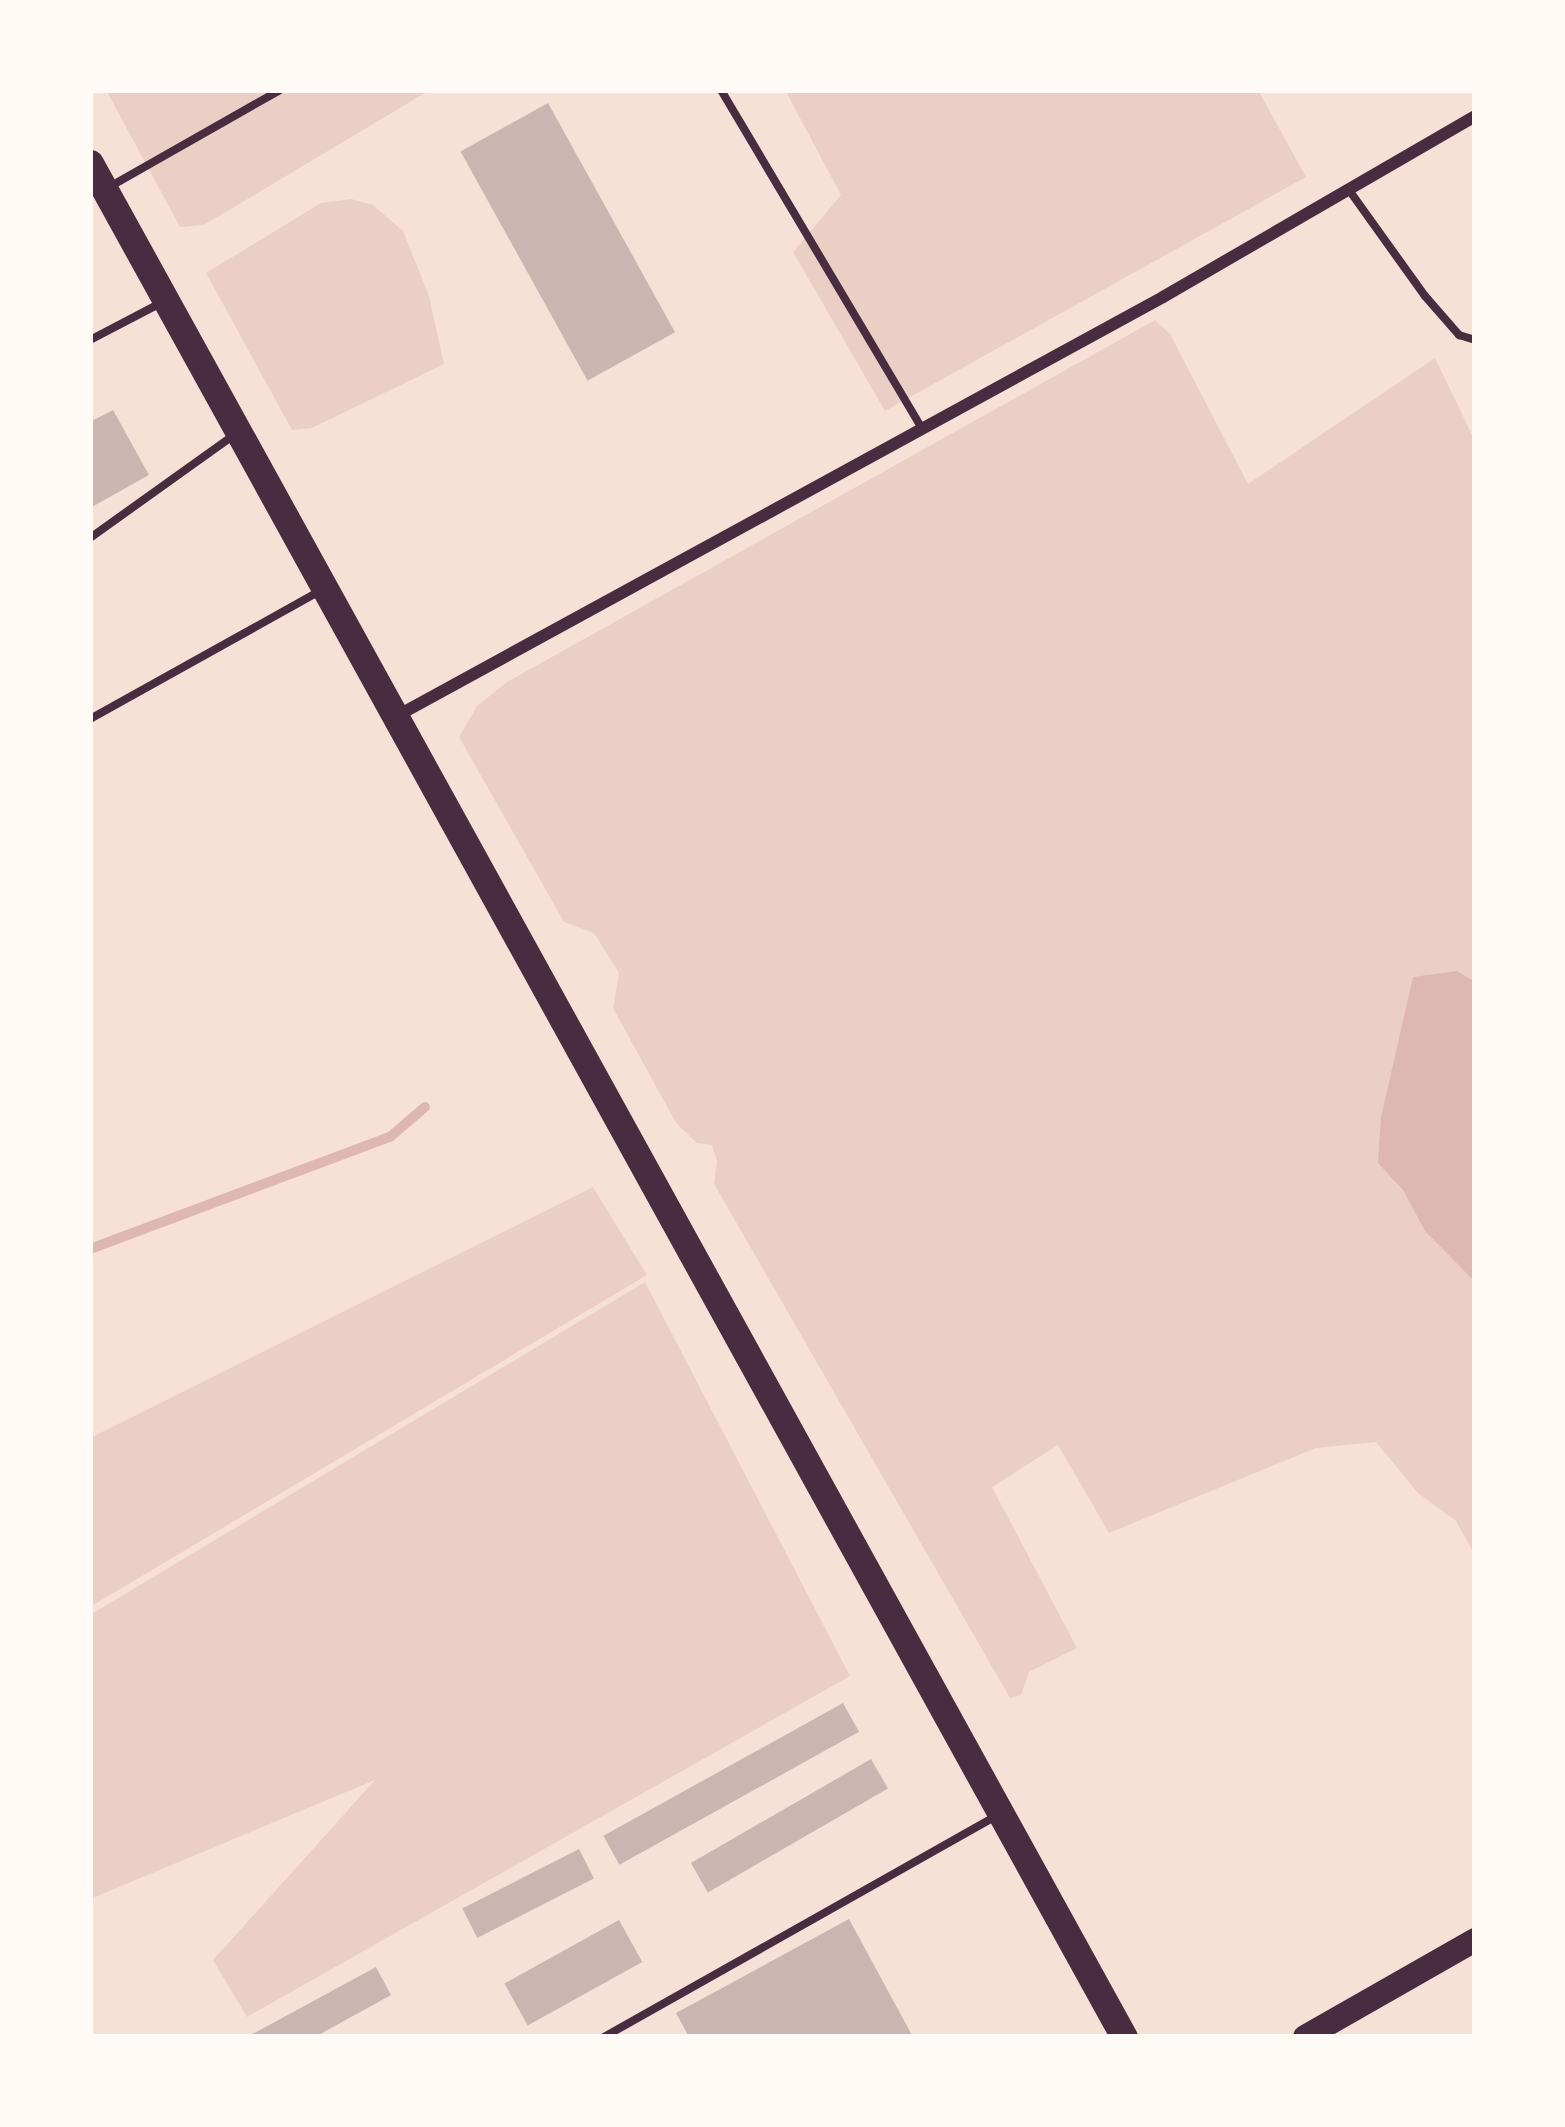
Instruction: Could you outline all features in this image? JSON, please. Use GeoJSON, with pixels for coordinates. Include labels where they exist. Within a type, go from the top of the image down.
{"type":"FeatureCollection","features":[{"type":"Feature","properties":{"kind":"main road"},"geometry":{"type":"LineString","coordinates":[[90,163],[1124,2037]]}},
{"type":"Feature","properties":{"kind":"main road"},"geometry":{"type":"LineString","coordinates":[[1305,2037],[1475,1940]]}},
{"type":"Feature","properties":{"kind":"street"},"geometry":{"type":"LineString","coordinates":[[394,718],[922,429],[1475,116]]}},
{"type":"Feature","properties":{"kind":"lane"},"geometry":{"type":"LineString","coordinates":[[104,189],[280,90]]}},
{"type":"Feature","properties":{"kind":"lane"},"geometry":{"type":"LineString","coordinates":[[722,90],[922,429]]}},
{"type":"Feature","properties":{"kind":"lane"},"geometry":{"type":"LineString","coordinates":[[1349,190],[1425,296],[1459,335],[1475,340]]}},
{"type":"Feature","properties":{"kind":"lane"},"geometry":{"type":"LineString","coordinates":[[90,340],[165,300]]}},
{"type":"Feature","properties":{"kind":"lane"},"geometry":{"type":"LineString","coordinates":[[90,538],[238,431]]}},
{"type":"Feature","properties":{"kind":"lane"},"geometry":{"type":"LineString","coordinates":[[90,718],[324,589]]}},
{"type":"Feature","properties":{"kind":"lane"},"geometry":{"type":"LineString","coordinates":[[604,2037],[1000,1814]]}},
{"type":"Feature","properties":{"kind":"shaded area"},"geometry":{"type":"Polygon","coordinates":[[[106,90],[430,90],[204,225],[180,227],[106,90]]]}},
{"type":"Feature","properties":{"kind":"shaded area"},"geometry":{"type":"Polygon","coordinates":[[[785,90],[1258,90],[1306,177],[885,411],[793,252],[841,195],[785,90]]]}},
{"type":"Feature","properties":{"kind":"shaded area"},"geometry":{"type":"Polygon","coordinates":[[[351,199],[373,205],[403,231],[429,296],[444,364],[312,428],[292,430],[206,273],[321,203],[351,199]]]}},
{"type":"Feature","properties":{"kind":"shaded area"},"geometry":{"type":"Polygon","coordinates":[[[1155,320],[1170,334],[1248,484],[1435,358],[1475,441],[1475,1555],[1456,1521],[1418,1493],[1376,1442],[1316,1448],[1109,1533],[1058,1445],[992,1487],[1077,1648],[1029,1672],[1021,1695],[1010,1698],[714,1184],[717,1161],[712,1145],[697,1143],[676,1123],[613,1008],[619,973],[594,933],[564,922],[459,737],[477,706],[507,682],[1155,320]]]}},
{"type":"Feature","properties":{"kind":"shaded area"},"geometry":{"type":"Polygon","coordinates":[[[1457,971],[1475,982],[1475,1282],[1425,1231],[1403,1190],[1378,1163],[1381,1117],[1413,977],[1457,971]]]}},
{"type":"Feature","properties":{"kind":"shaded area"},"geometry":{"type":"Polygon","coordinates":[[[593,1187],[647,1275],[90,1607],[90,1438],[593,1187]]]}},
{"type":"Feature","properties":{"kind":"shaded area"},"geometry":{"type":"Polygon","coordinates":[[[645,1282],[850,1676],[247,2017],[213,1960],[375,1780],[90,1899],[90,1615],[645,1282]]]}},
{"type":"Feature","properties":{"kind":"building"},"geometry":{"type":"Polygon","coordinates":[[[548,103],[675,332],[588,381],[461,151],[548,103]]]}},
{"type":"Feature","properties":{"kind":"building"},"geometry":{"type":"Polygon","coordinates":[[[113,410],[149,475],[90,508],[90,422],[113,410]]]}},
{"type":"Feature","properties":{"kind":"building"},"geometry":{"type":"Polygon","coordinates":[[[843,1703],[859,1732],[619,1865],[603,1836],[843,1703]]]}},
{"type":"Feature","properties":{"kind":"building"},"geometry":{"type":"Polygon","coordinates":[[[871,1759],[888,1788],[708,1892],[691,1863],[871,1759]]]}},
{"type":"Feature","properties":{"kind":"building"},"geometry":{"type":"Polygon","coordinates":[[[579,1849],[594,1878],[477,1938],[462,1908],[579,1849]]]}},
{"type":"Feature","properties":{"kind":"building"},"geometry":{"type":"Polygon","coordinates":[[[849,1919],[913,2037],[689,2037],[676,2013],[849,1919]]]}},
{"type":"Feature","properties":{"kind":"building"},"geometry":{"type":"Polygon","coordinates":[[[619,1920],[642,1962],[528,2025],[504,1984],[619,1920]]]}},
{"type":"Feature","properties":{"kind":"building"},"geometry":{"type":"Polygon","coordinates":[[[376,1967],[391,1995],[315,2037],[247,2037],[376,1967]]]}},
{"type":"Feature","properties":{"kind":"waterway"},"geometry":{"type":"LineString","coordinates":[[90,1249],[390,1137],[425,1107]]}}]}
